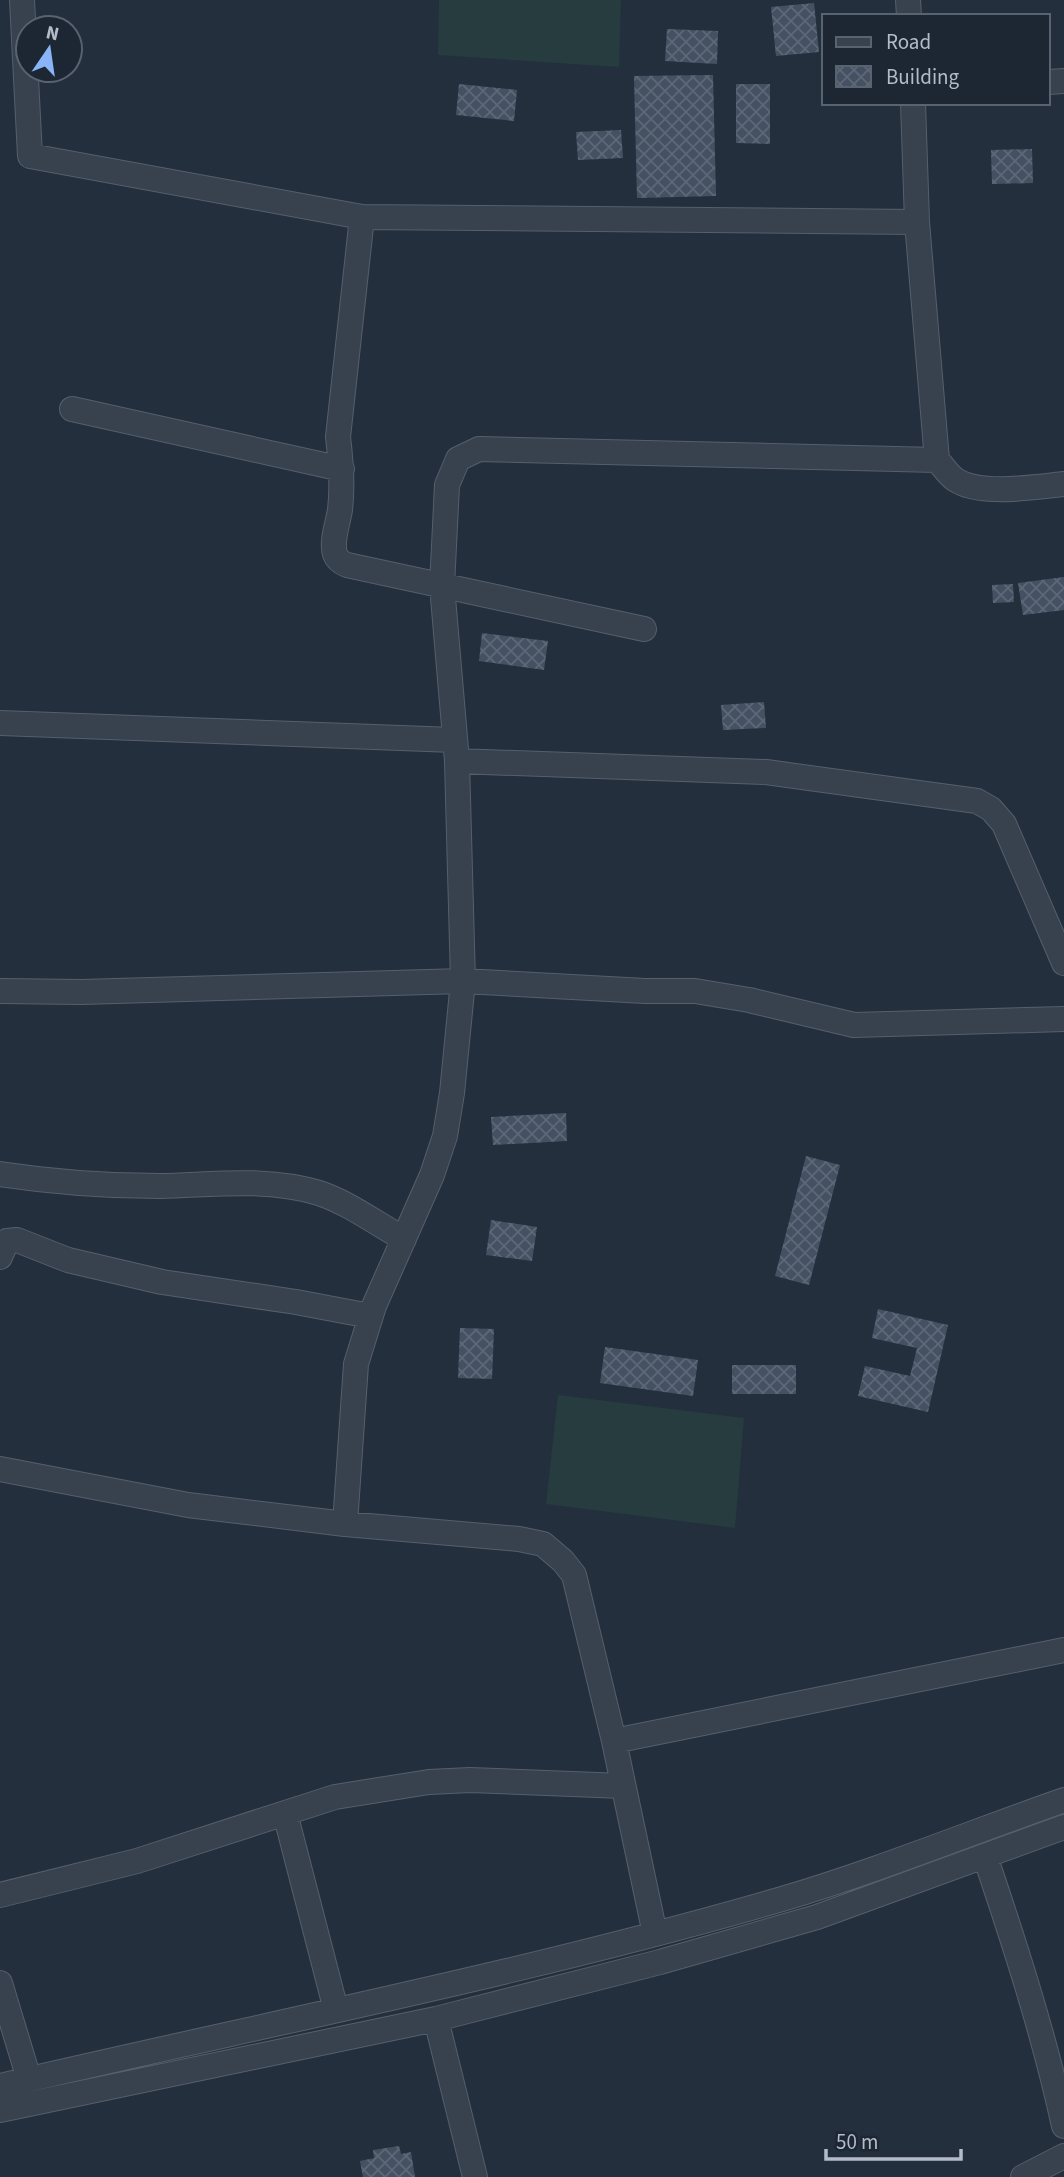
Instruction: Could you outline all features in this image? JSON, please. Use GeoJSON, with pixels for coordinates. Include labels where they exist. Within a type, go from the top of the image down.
{"type":"FeatureCollection","features":[{"type":"Feature","properties":{"kind":"street"},"geometry":{"type":"LineString","coordinates":[[22,0],[30,156],[362,217],[917,222]]}},
{"type":"Feature","properties":{"kind":"street"},"geometry":{"type":"LineString","coordinates":[[913,105],[917,222],[937,460],[956,480],[983,489],[1064,484]]}},
{"type":"Feature","properties":{"kind":"street"},"geometry":{"type":"LineString","coordinates":[[362,217],[338,437],[342,469],[335,555],[340,562],[347,565],[644,629]]}},
{"type":"Feature","properties":{"kind":"street"},"geometry":{"type":"LineString","coordinates":[[72,409],[342,469]]}},
{"type":"Feature","properties":{"kind":"street"},"geometry":{"type":"LineString","coordinates":[[345,1524],[356,1364],[370,1316],[432,1175],[445,1136],[452,1093],[463,981],[456,751],[442,586],[447,485],[458,459],[479,449],[937,460]]}},
{"type":"Feature","properties":{"kind":"street"},"geometry":{"type":"LineString","coordinates":[[0,723],[766,772],[977,801],[992,809],[1004,824],[1064,963]]}},
{"type":"Feature","properties":{"kind":"street"},"geometry":{"type":"LineString","coordinates":[[0,991],[82,992],[463,981],[645,991],[695,991],[749,1000],[854,1025],[1064,1019]]}},
{"type":"Feature","properties":{"kind":"street"},"geometry":{"type":"LineString","coordinates":[[0,1174],[53,1182],[159,1186],[221,1183],[303,1189],[337,1201],[404,1239]]}},
{"type":"Feature","properties":{"kind":"street"},"geometry":{"type":"LineString","coordinates":[[0,1257],[7,1241],[17,1240],[68,1260],[162,1282],[370,1316]]}},
{"type":"Feature","properties":{"kind":"street"},"geometry":{"type":"LineString","coordinates":[[0,1469],[188,1504],[345,1524],[519,1539],[543,1544],[563,1561],[574,1575],[614,1741],[655,1934]]}},
{"type":"Feature","properties":{"kind":"street"},"geometry":{"type":"LineString","coordinates":[[614,1741],[1064,1650]]}},
{"type":"Feature","properties":{"kind":"street"},"geometry":{"type":"LineString","coordinates":[[0,1895],[136,1861],[335,1797],[429,1782],[470,1780],[623,1786]]}},
{"type":"Feature","properties":{"kind":"street"},"geometry":{"type":"LineString","coordinates":[[0,2086],[655,1934],[822,1887],[1064,1800]]}},
{"type":"Feature","properties":{"kind":"street"},"geometry":{"type":"LineString","coordinates":[[285,1813],[336,2010]]}},
{"type":"Feature","properties":{"kind":"street"},"geometry":{"type":"LineString","coordinates":[[0,2110],[436,2019],[660,1962],[817,1917],[1064,1827]]}},
{"type":"Feature","properties":{"kind":"street"},"geometry":{"type":"LineString","coordinates":[[985,1856],[1017,1950],[1055,2084],[1064,2126]]}},
{"type":"Feature","properties":{"kind":"street"},"geometry":{"type":"LineString","coordinates":[[0,1983],[29,2079]]}},
{"type":"Feature","properties":{"kind":"street"},"geometry":{"type":"LineString","coordinates":[[436,2019],[475,2177]]}},
{"type":"Feature","properties":{"kind":"street"},"geometry":{"type":"LineString","coordinates":[[1023,2177],[1064,2156]]}},
{"type":"Feature","properties":{"kind":"green space"},"geometry":{"type":"Polygon","coordinates":[[[439,0],[621,0],[619,67],[438,55],[439,0]]]}},
{"type":"Feature","properties":{"kind":"green space"},"geometry":{"type":"Polygon","coordinates":[[[558,1395],[744,1418],[735,1528],[546,1504],[558,1395]]]}},
{"type":"Feature","properties":{"kind":"building"},"geometry":{"type":"Polygon","coordinates":[[[814,3],[819,52],[776,56],[771,7],[814,3]]]}},
{"type":"Feature","properties":{"kind":"building"},"geometry":{"type":"Polygon","coordinates":[[[667,29],[718,31],[717,64],[665,61],[667,29]]]}},
{"type":"Feature","properties":{"kind":"building"},"geometry":{"type":"Polygon","coordinates":[[[713,75],[716,196],[637,198],[634,76],[713,75]]]}},
{"type":"Feature","properties":{"kind":"building"},"geometry":{"type":"Polygon","coordinates":[[[459,84],[517,90],[514,121],[456,115],[459,84]]]}},
{"type":"Feature","properties":{"kind":"building"},"geometry":{"type":"Polygon","coordinates":[[[736,84],[770,84],[770,144],[736,143],[736,84]]]}},
{"type":"Feature","properties":{"kind":"building"},"geometry":{"type":"Polygon","coordinates":[[[621,130],[623,158],[578,160],[576,132],[621,130]]]}},
{"type":"Feature","properties":{"kind":"building"},"geometry":{"type":"Polygon","coordinates":[[[1032,149],[1033,183],[992,184],[991,150],[1032,149]]]}},
{"type":"Feature","properties":{"kind":"building"},"geometry":{"type":"Polygon","coordinates":[[[1064,577],[1064,610],[1023,615],[1018,583],[1064,577]]]}},
{"type":"Feature","properties":{"kind":"building"},"geometry":{"type":"Polygon","coordinates":[[[1013,584],[1014,602],[993,603],[992,585],[1013,584]]]}},
{"type":"Feature","properties":{"kind":"building"},"geometry":{"type":"Polygon","coordinates":[[[482,633],[548,641],[544,670],[479,661],[482,633]]]}},
{"type":"Feature","properties":{"kind":"building"},"geometry":{"type":"Polygon","coordinates":[[[764,702],[766,728],[723,730],[721,705],[764,702]]]}},
{"type":"Feature","properties":{"kind":"building"},"geometry":{"type":"Polygon","coordinates":[[[566,1113],[567,1141],[493,1145],[491,1117],[566,1113]]]}},
{"type":"Feature","properties":{"kind":"building"},"geometry":{"type":"Polygon","coordinates":[[[806,1156],[840,1165],[809,1285],[775,1276],[806,1156]]]}},
{"type":"Feature","properties":{"kind":"building"},"geometry":{"type":"Polygon","coordinates":[[[491,1220],[537,1227],[532,1261],[486,1255],[491,1220]]]}},
{"type":"Feature","properties":{"kind":"building"},"geometry":{"type":"Polygon","coordinates":[[[878,1309],[948,1325],[928,1412],[858,1396],[865,1366],[910,1376],[917,1348],[872,1338],[878,1309]]]}},
{"type":"Feature","properties":{"kind":"building"},"geometry":{"type":"Polygon","coordinates":[[[460,1328],[494,1329],[492,1379],[458,1378],[460,1328]]]}},
{"type":"Feature","properties":{"kind":"building"},"geometry":{"type":"Polygon","coordinates":[[[605,1347],[698,1360],[693,1396],[600,1383],[605,1347]]]}},
{"type":"Feature","properties":{"kind":"building"},"geometry":{"type":"Polygon","coordinates":[[[732,1365],[796,1365],[796,1394],[732,1394],[732,1365]]]}},
{"type":"Feature","properties":{"kind":"building"},"geometry":{"type":"Polygon","coordinates":[[[399,2146],[401,2154],[411,2152],[415,2177],[363,2177],[360,2161],[374,2158],[373,2150],[399,2146]]]}}]}
